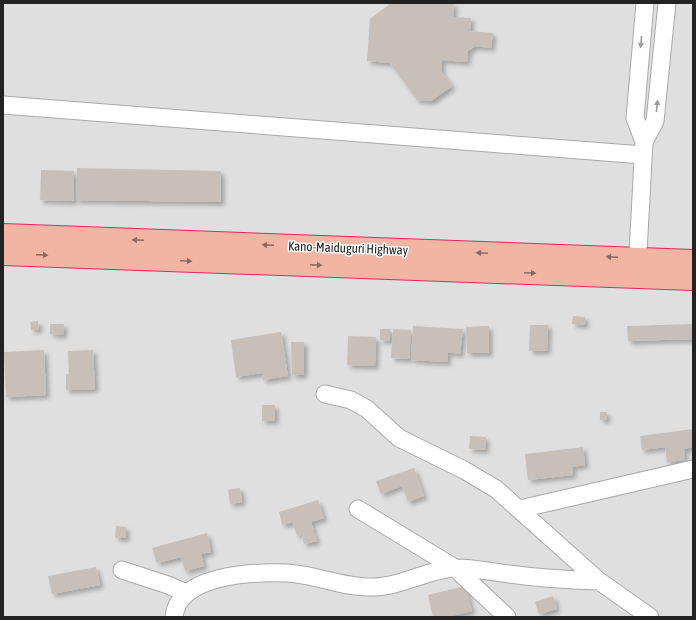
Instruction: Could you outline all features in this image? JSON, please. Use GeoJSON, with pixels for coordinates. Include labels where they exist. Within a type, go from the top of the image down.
{"type":"FeatureCollection","features":[{"type":"Feature","properties":{"kind":"highway","name":"Kano-Maiduguri Highway"},"geometry":{"type":"LineString","coordinates":[[3,235],[637,268],[693,279]]}},
{"type":"Feature","properties":{"kind":"highway","name":"Kano-Maiduguri Highway"},"geometry":{"type":"LineString","coordinates":[[3,254],[637,268],[693,260]]}},
{"type":"Feature","properties":{"kind":"street"},"geometry":{"type":"LineString","coordinates":[[637,268],[643,148],[635,118],[645,3]]}},
{"type":"Feature","properties":{"kind":"street"},"geometry":{"type":"LineString","coordinates":[[643,148],[656,121],[667,3]]}},
{"type":"Feature","properties":{"kind":"street"},"geometry":{"type":"LineString","coordinates":[[3,105],[643,148]]}},
{"type":"Feature","properties":{"kind":"street"},"geometry":{"type":"LineString","coordinates":[[325,394],[351,400],[367,409],[399,438],[464,470],[496,489],[520,508],[599,581],[650,617]]}},
{"type":"Feature","properties":{"kind":"street"},"geometry":{"type":"LineString","coordinates":[[520,508],[693,469]]}},
{"type":"Feature","properties":{"kind":"street"},"geometry":{"type":"LineString","coordinates":[[358,509],[455,568],[508,617]]}},
{"type":"Feature","properties":{"kind":"street"},"geometry":{"type":"LineString","coordinates":[[174,617],[177,608],[186,593],[208,582],[229,577],[286,573],[358,586],[373,587],[388,585],[455,568],[513,575],[599,581]]}},
{"type":"Feature","properties":{"kind":"street"},"geometry":{"type":"LineString","coordinates":[[122,570],[168,585],[186,593]]}},
{"type":"Feature","properties":{"kind":"shaded area"},"geometry":{"type":"Polygon","coordinates":[[[3,3],[693,3],[693,617],[3,617],[3,3]]]}},
{"type":"Feature","properties":{"kind":"building"},"geometry":{"type":"Polygon","coordinates":[[[391,3],[454,3],[453,17],[471,18],[470,31],[493,33],[491,48],[475,46],[468,51],[467,62],[442,60],[441,71],[452,86],[431,101],[417,100],[390,63],[367,61],[370,19],[391,3]]]}},
{"type":"Feature","properties":{"kind":"building"},"geometry":{"type":"Polygon","coordinates":[[[77,168],[221,171],[221,202],[76,200],[77,168]]]}},
{"type":"Feature","properties":{"kind":"building"},"geometry":{"type":"Polygon","coordinates":[[[41,170],[74,171],[74,201],[40,200],[41,170]]]}},
{"type":"Feature","properties":{"kind":"building"},"geometry":{"type":"Polygon","coordinates":[[[573,316],[585,317],[585,325],[572,324],[573,316]]]}},
{"type":"Feature","properties":{"kind":"building"},"geometry":{"type":"Polygon","coordinates":[[[38,321],[39,330],[31,330],[30,322],[38,321]]]}},
{"type":"Feature","properties":{"kind":"building"},"geometry":{"type":"Polygon","coordinates":[[[50,324],[64,324],[63,335],[50,334],[50,324]]]}},
{"type":"Feature","properties":{"kind":"building"},"geometry":{"type":"Polygon","coordinates":[[[693,324],[693,339],[628,341],[627,326],[693,324]]]}},
{"type":"Feature","properties":{"kind":"building"},"geometry":{"type":"Polygon","coordinates":[[[530,325],[548,325],[547,351],[529,351],[530,325]]]}},
{"type":"Feature","properties":{"kind":"building"},"geometry":{"type":"Polygon","coordinates":[[[413,326],[463,329],[460,354],[448,352],[447,362],[411,360],[413,326]]]}},
{"type":"Feature","properties":{"kind":"building"},"geometry":{"type":"Polygon","coordinates":[[[489,326],[489,353],[467,353],[466,327],[489,326]]]}},
{"type":"Feature","properties":{"kind":"building"},"geometry":{"type":"Polygon","coordinates":[[[380,329],[390,329],[390,341],[380,340],[380,329]]]}},
{"type":"Feature","properties":{"kind":"building"},"geometry":{"type":"Polygon","coordinates":[[[393,329],[411,330],[409,359],[391,358],[393,329]]]}},
{"type":"Feature","properties":{"kind":"building"},"geometry":{"type":"Polygon","coordinates":[[[281,332],[288,376],[263,380],[262,373],[236,377],[231,340],[281,332]]]}},
{"type":"Feature","properties":{"kind":"building"},"geometry":{"type":"Polygon","coordinates":[[[348,336],[376,337],[375,366],[347,365],[348,336]]]}},
{"type":"Feature","properties":{"kind":"building"},"geometry":{"type":"Polygon","coordinates":[[[291,342],[304,342],[304,375],[292,375],[291,342]]]}},
{"type":"Feature","properties":{"kind":"building"},"geometry":{"type":"Polygon","coordinates":[[[44,350],[46,395],[6,397],[4,352],[44,350]]]}},
{"type":"Feature","properties":{"kind":"building"},"geometry":{"type":"Polygon","coordinates":[[[93,350],[95,389],[66,390],[66,374],[69,374],[68,351],[93,350]]]}},
{"type":"Feature","properties":{"kind":"building"},"geometry":{"type":"Polygon","coordinates":[[[262,405],[275,405],[275,421],[262,421],[262,405]]]}},
{"type":"Feature","properties":{"kind":"building"},"geometry":{"type":"Polygon","coordinates":[[[600,412],[607,412],[607,420],[600,420],[600,412]]]}},
{"type":"Feature","properties":{"kind":"building"},"geometry":{"type":"Polygon","coordinates":[[[693,429],[693,447],[684,449],[685,460],[667,462],[665,447],[642,450],[640,436],[693,429]]]}},
{"type":"Feature","properties":{"kind":"building"},"geometry":{"type":"Polygon","coordinates":[[[470,436],[486,437],[485,450],[469,449],[470,436]]]}},
{"type":"Feature","properties":{"kind":"building"},"geometry":{"type":"Polygon","coordinates":[[[583,447],[585,465],[572,467],[573,475],[528,480],[525,454],[583,447]]]}},
{"type":"Feature","properties":{"kind":"building"},"geometry":{"type":"Polygon","coordinates":[[[414,468],[424,496],[408,502],[402,486],[381,494],[376,481],[414,468]]]}},
{"type":"Feature","properties":{"kind":"building"},"geometry":{"type":"Polygon","coordinates":[[[240,488],[242,502],[230,504],[228,490],[240,488]]]}},
{"type":"Feature","properties":{"kind":"building"},"geometry":{"type":"Polygon","coordinates":[[[318,500],[324,518],[311,522],[314,531],[297,536],[293,522],[282,525],[279,512],[318,500]]]}},
{"type":"Feature","properties":{"kind":"building"},"geometry":{"type":"Polygon","coordinates":[[[116,526],[126,527],[126,538],[115,538],[116,526]]]}},
{"type":"Feature","properties":{"kind":"building"},"geometry":{"type":"Polygon","coordinates":[[[314,532],[317,541],[304,544],[302,535],[314,532]]]}},
{"type":"Feature","properties":{"kind":"building"},"geometry":{"type":"Polygon","coordinates":[[[207,533],[211,552],[201,554],[204,566],[185,571],[181,557],[157,563],[152,548],[207,533]]]}},
{"type":"Feature","properties":{"kind":"building"},"geometry":{"type":"Polygon","coordinates":[[[96,567],[100,585],[52,594],[48,576],[96,567]]]}},
{"type":"Feature","properties":{"kind":"building"},"geometry":{"type":"Polygon","coordinates":[[[465,586],[472,611],[447,617],[433,617],[428,595],[465,586]]]}},
{"type":"Feature","properties":{"kind":"building"},"geometry":{"type":"Polygon","coordinates":[[[553,596],[557,609],[539,614],[535,602],[553,596]]]}}]}
